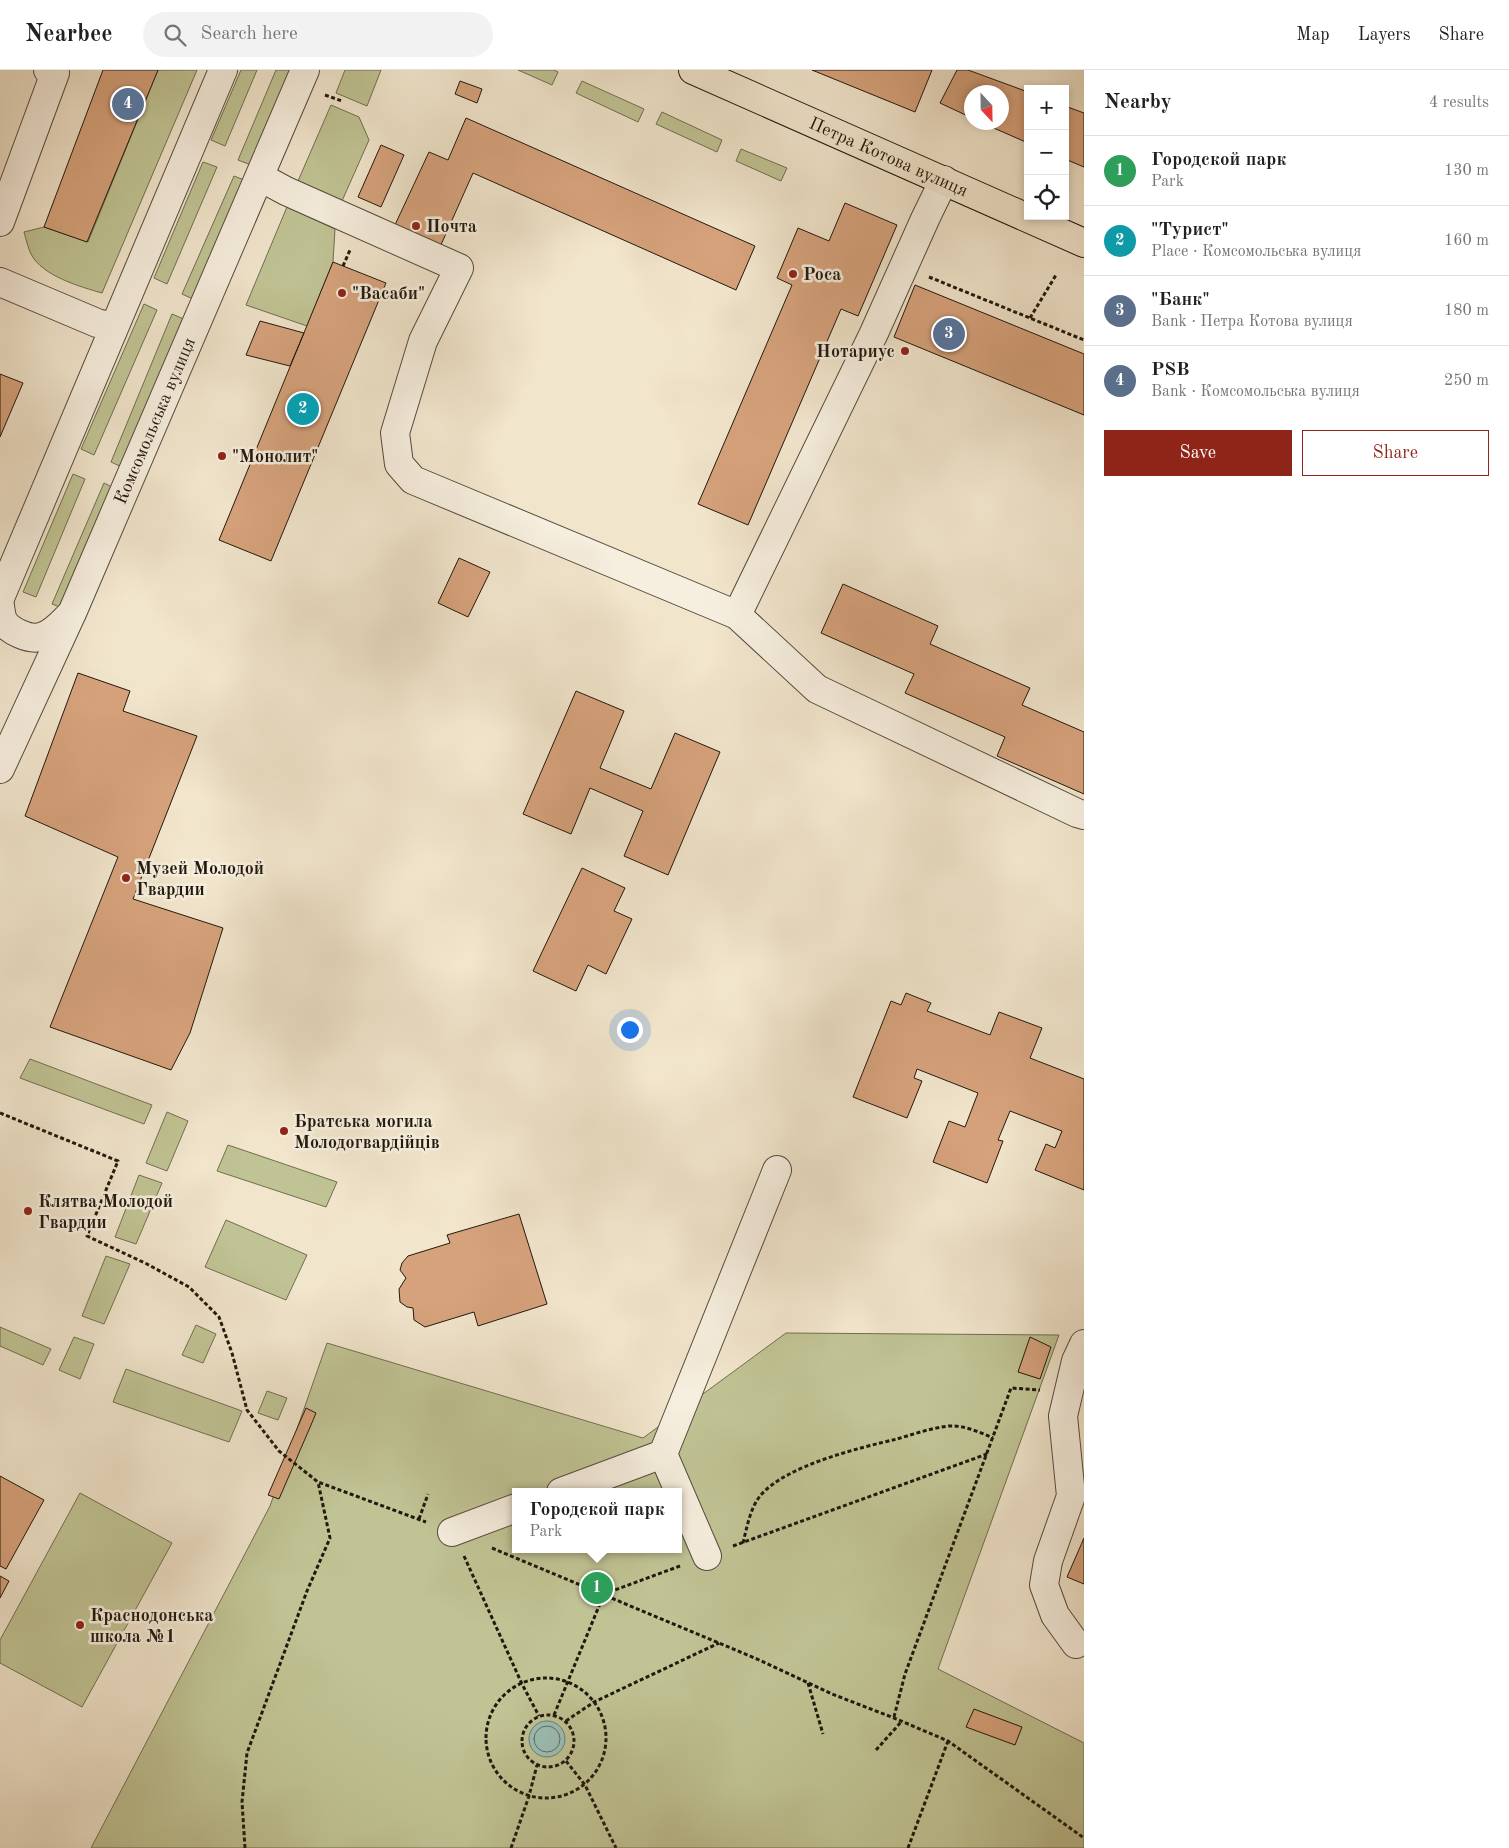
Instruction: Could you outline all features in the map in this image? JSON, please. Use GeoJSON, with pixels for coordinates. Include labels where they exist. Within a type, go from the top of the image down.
{"type":"FeatureCollection","features":[{"type":"Feature","properties":{"kind":"highway","name":"Петра Котова вулиця"},"geometry":{"type":"LineString","coordinates":[[693,70],[1084,243]]}},
{"type":"Feature","properties":{"kind":"street"},"geometry":{"type":"LineString","coordinates":[[0,222],[55,73],[48,70]]}},
{"type":"Feature","properties":{"kind":"street"},"geometry":{"type":"LineString","coordinates":[[72,613],[54,631],[40,638],[32,638],[10,628],[4,621],[1,599],[223,70]]}},
{"type":"Feature","properties":{"kind":"street","name":"Комсомольська вулиця"},"geometry":{"type":"LineString","coordinates":[[0,769],[72,613],[305,70]]}},
{"type":"Feature","properties":{"kind":"street"},"geometry":{"type":"LineString","coordinates":[[260,177],[286,191],[459,268],[423,341],[395,433],[399,464],[413,480],[737,615],[817,689],[1077,814],[1084,815]]}},
{"type":"Feature","properties":{"kind":"street"},"geometry":{"type":"LineString","coordinates":[[737,615],[874,333],[903,266],[944,180]]}},
{"type":"Feature","properties":{"kind":"street"},"geometry":{"type":"LineString","coordinates":[[0,282],[98,323],[114,327]]}},
{"type":"Feature","properties":{"kind":"street"},"geometry":{"type":"LineString","coordinates":[[678,1488],[663,1454],[777,1170]]}},
{"type":"Feature","properties":{"kind":"street"},"geometry":{"type":"LineString","coordinates":[[1071,1496],[1063,1416],[1076,1361],[1084,1344]]}},
{"type":"Feature","properties":{"kind":"street"},"geometry":{"type":"LineString","coordinates":[[572,1488],[663,1454]]}},
{"type":"Feature","properties":{"kind":"street"},"geometry":{"type":"LineString","coordinates":[[1076,1644],[1055,1615],[1044,1585],[1048,1561],[1071,1496],[1084,1468]]}},
{"type":"Feature","properties":{"kind":"street"},"geometry":{"type":"LineString","coordinates":[[682,1498],[707,1556]]}},
{"type":"Feature","properties":{"kind":"street"},"geometry":{"type":"LineString","coordinates":[[452,1532],[512,1510]]}},
{"type":"Feature","properties":{"kind":"path"},"geometry":{"type":"LineString","coordinates":[[326,95],[342,101]]}},
{"type":"Feature","properties":{"kind":"path"},"geometry":{"type":"LineString","coordinates":[[903,266],[1084,340]]}},
{"type":"Feature","properties":{"kind":"path"},"geometry":{"type":"LineString","coordinates":[[1030,318],[1056,275]]}},
{"type":"Feature","properties":{"kind":"path"},"geometry":{"type":"LineString","coordinates":[[0,1113],[118,1161],[87,1236],[147,1264],[189,1287],[219,1317],[232,1353],[247,1410],[279,1451],[318,1482],[419,1519],[604,1594],[720,1643],[832,1694],[948,1741],[1084,1838]]}},
{"type":"Feature","properties":{"kind":"path"},"geometry":{"type":"LineString","coordinates":[[894,1718],[905,1674],[1011,1388],[1068,1392]]}},
{"type":"Feature","properties":{"kind":"path"},"geometry":{"type":"LineString","coordinates":[[743,1542],[750,1513],[761,1496],[781,1479],[815,1463],[860,1447],[951,1426],[975,1430],[993,1438]]}},
{"type":"Feature","properties":{"kind":"path"},"geometry":{"type":"LineString","coordinates":[[554,1715],[604,1594],[986,1454]]}},
{"type":"Feature","properties":{"kind":"path"},"geometry":{"type":"LineString","coordinates":[[244,1848],[242,1802],[247,1753],[307,1591],[330,1538],[318,1482]]}},
{"type":"Feature","properties":{"kind":"path"},"geometry":{"type":"LineString","coordinates":[[419,1519],[428,1494]]}},
{"type":"Feature","properties":{"kind":"path"},"geometry":{"type":"LineString","coordinates":[[452,1532],[522,1684],[539,1716]]}},
{"type":"Feature","properties":{"kind":"path"},"geometry":{"type":"LineString","coordinates":[[566,1721],[594,1702],[720,1643]]}},
{"type":"Feature","properties":{"kind":"path"},"geometry":{"type":"LineString","coordinates":[[551,1678],[568,1682],[582,1690],[594,1702],[602,1716],[606,1732],[605,1748],[600,1764],[585,1785],[563,1796],[546,1798],[529,1796],[513,1788],[500,1777],[490,1762],[486,1745],[487,1728],[492,1711],[503,1697],[522,1684],[533,1680],[551,1678]]}},
{"type":"Feature","properties":{"kind":"path"},"geometry":{"type":"LineString","coordinates":[[808,1683],[824,1734]]}},
{"type":"Feature","properties":{"kind":"path"},"geometry":{"type":"LineString","coordinates":[[554,1715],[566,1721],[573,1731],[575,1744],[570,1756],[566,1761],[552,1767],[537,1765],[526,1754],[522,1740],[527,1725],[539,1716],[554,1715]]}},
{"type":"Feature","properties":{"kind":"path"},"geometry":{"type":"LineString","coordinates":[[876,1750],[902,1721]]}},
{"type":"Feature","properties":{"kind":"path"},"geometry":{"type":"LineString","coordinates":[[908,1848],[948,1741]]}},
{"type":"Feature","properties":{"kind":"path"},"geometry":{"type":"LineString","coordinates":[[566,1761],[585,1785],[616,1848]]}},
{"type":"Feature","properties":{"kind":"path"},"geometry":{"type":"LineString","coordinates":[[511,1848],[529,1796],[537,1765]]}},
{"type":"Feature","properties":{"kind":"green space"},"geometry":{"type":"Polygon","coordinates":[[[158,70],[197,70],[102,293],[63,280],[36,262],[30,252],[24,232],[44,227],[88,242],[158,70]]]}},
{"type":"Feature","properties":{"kind":"green space"},"geometry":{"type":"Polygon","coordinates":[[[241,70],[257,70],[225,146],[211,140],[241,70]]]}},
{"type":"Feature","properties":{"kind":"green space"},"geometry":{"type":"Polygon","coordinates":[[[276,70],[291,70],[251,165],[238,160],[276,70]]]}},
{"type":"Feature","properties":{"kind":"green space"},"geometry":{"type":"Polygon","coordinates":[[[345,70],[381,70],[367,106],[336,93],[345,70]]]}},
{"type":"Feature","properties":{"kind":"green space"},"geometry":{"type":"Polygon","coordinates":[[[518,70],[554,70],[558,72],[552,85],[518,70]]]}},
{"type":"Feature","properties":{"kind":"green space"},"geometry":{"type":"Polygon","coordinates":[[[582,81],[644,109],[638,122],[576,93],[582,81]]]}},
{"type":"Feature","properties":{"kind":"green space"},"geometry":{"type":"Polygon","coordinates":[[[331,105],[359,117],[369,140],[342,201],[298,181],[331,105]]]}},
{"type":"Feature","properties":{"kind":"green space"},"geometry":{"type":"Polygon","coordinates":[[[662,112],[722,140],[717,152],[656,124],[662,112]]]}},
{"type":"Feature","properties":{"kind":"green space"},"geometry":{"type":"Polygon","coordinates":[[[741,149],[787,168],[781,181],[736,161],[741,149]]]}},
{"type":"Feature","properties":{"kind":"green space"},"geometry":{"type":"Polygon","coordinates":[[[203,162],[217,167],[167,284],[154,278],[203,162]]]}},
{"type":"Feature","properties":{"kind":"green space"},"geometry":{"type":"Polygon","coordinates":[[[234,176],[247,181],[195,300],[182,294],[234,176]]]}},
{"type":"Feature","properties":{"kind":"green space"},"geometry":{"type":"Polygon","coordinates":[[[287,207],[335,229],[333,262],[307,326],[246,305],[287,207]]]}},
{"type":"Feature","properties":{"kind":"green space"},"geometry":{"type":"Polygon","coordinates":[[[144,304],[157,310],[94,455],[81,449],[144,304]]]}},
{"type":"Feature","properties":{"kind":"green space"},"geometry":{"type":"Polygon","coordinates":[[[172,314],[186,320],[124,468],[111,462],[172,314]]]}},
{"type":"Feature","properties":{"kind":"green space"},"geometry":{"type":"Polygon","coordinates":[[[73,474],[85,479],[36,597],[23,592],[73,474]]]}},
{"type":"Feature","properties":{"kind":"green space"},"geometry":{"type":"Polygon","coordinates":[[[104,483],[116,489],[65,609],[52,604],[104,483]]]}},
{"type":"Feature","properties":{"kind":"green space"},"geometry":{"type":"Polygon","coordinates":[[[30,1059],[152,1105],[144,1124],[20,1078],[30,1059]]]}},
{"type":"Feature","properties":{"kind":"green space"},"geometry":{"type":"Polygon","coordinates":[[[167,1112],[188,1121],[167,1171],[146,1163],[167,1112]]]}},
{"type":"Feature","properties":{"kind":"green space"},"geometry":{"type":"Polygon","coordinates":[[[228,1145],[337,1182],[326,1207],[217,1171],[228,1145]]]}},
{"type":"Feature","properties":{"kind":"green space"},"geometry":{"type":"Polygon","coordinates":[[[139,1175],[162,1183],[136,1244],[115,1237],[139,1175]]]}},
{"type":"Feature","properties":{"kind":"green space"},"geometry":{"type":"Polygon","coordinates":[[[226,1220],[307,1255],[286,1300],[205,1267],[226,1220]]]}},
{"type":"Feature","properties":{"kind":"green space"},"geometry":{"type":"Polygon","coordinates":[[[106,1256],[130,1264],[104,1324],[82,1316],[106,1256]]]}},
{"type":"Feature","properties":{"kind":"green space"},"geometry":{"type":"Polygon","coordinates":[[[196,1325],[216,1334],[203,1363],[182,1355],[196,1325]]]}},
{"type":"Feature","properties":{"kind":"green space"},"geometry":{"type":"Polygon","coordinates":[[[0,1327],[51,1349],[43,1365],[0,1346],[0,1327]]]}},
{"type":"Feature","properties":{"kind":"green space"},"geometry":{"type":"Polygon","coordinates":[[[786,1333],[1059,1335],[938,1669],[1084,1743],[1084,1848],[91,1848],[270,1506],[327,1343],[643,1438],[786,1333]]]}},
{"type":"Feature","properties":{"kind":"green space"},"geometry":{"type":"Polygon","coordinates":[[[74,1337],[94,1344],[80,1379],[59,1370],[74,1337]]]}},
{"type":"Feature","properties":{"kind":"green space"},"geometry":{"type":"Polygon","coordinates":[[[126,1369],[242,1411],[229,1442],[113,1402],[126,1369]]]}},
{"type":"Feature","properties":{"kind":"green space"},"geometry":{"type":"Polygon","coordinates":[[[267,1391],[287,1398],[278,1420],[258,1413],[267,1391]]]}},
{"type":"Feature","properties":{"kind":"green space"},"geometry":{"type":"Polygon","coordinates":[[[80,1493],[172,1543],[82,1707],[0,1663],[0,1640],[80,1493]]]}},
{"type":"Feature","properties":{"kind":"water"},"geometry":{"type":"Polygon","coordinates":[[[547,1721],[559,1727],[565,1739],[559,1751],[547,1757],[535,1751],[529,1739],[535,1727],[547,1721]]]}},
{"type":"Feature","properties":{"kind":"building"},"geometry":{"type":"Polygon","coordinates":[[[103,70],[158,70],[87,242],[44,227],[103,70]]]}},
{"type":"Feature","properties":{"kind":"building"},"geometry":{"type":"Polygon","coordinates":[[[812,70],[932,70],[915,112],[812,70]]]}},
{"type":"Feature","properties":{"kind":"building"},"geometry":{"type":"Polygon","coordinates":[[[957,70],[968,70],[1009,85],[964,85],[964,114],[940,103],[957,70]]]}},
{"type":"Feature","properties":{"kind":"building"},"geometry":{"type":"Polygon","coordinates":[[[460,81],[482,89],[477,103],[455,94],[460,81]]]}},
{"type":"Feature","properties":{"kind":"building"},"geometry":{"type":"Polygon","coordinates":[[[1009,85],[1024,91],[1024,141],[998,130],[1009,130],[1009,85]]]}},
{"type":"Feature","properties":{"kind":"building"},"geometry":{"type":"Polygon","coordinates":[[[1069,107],[1084,113],[1084,167],[1069,161],[1069,107]]]}},
{"type":"Feature","properties":{"kind":"building"},"geometry":{"type":"Polygon","coordinates":[[[466,118],[755,246],[736,290],[473,173],[440,247],[394,227],[429,152],[448,160],[466,118]]]}},
{"type":"Feature","properties":{"kind":"building"},"geometry":{"type":"Polygon","coordinates":[[[381,145],[404,155],[381,207],[358,197],[381,145]]]}},
{"type":"Feature","properties":{"kind":"building"},"geometry":{"type":"Polygon","coordinates":[[[845,203],[897,225],[858,316],[841,309],[748,525],[698,504],[792,285],[777,278],[798,228],[829,241],[845,203]]]}},
{"type":"Feature","properties":{"kind":"building"},"geometry":{"type":"Polygon","coordinates":[[[333,262],[386,283],[271,561],[219,540],[333,262]]]}},
{"type":"Feature","properties":{"kind":"building"},"geometry":{"type":"Polygon","coordinates":[[[915,285],[1084,354],[1084,415],[894,337],[915,285]]]}},
{"type":"Feature","properties":{"kind":"building"},"geometry":{"type":"Polygon","coordinates":[[[260,321],[304,333],[290,366],[246,355],[260,321]]]}},
{"type":"Feature","properties":{"kind":"building"},"geometry":{"type":"Polygon","coordinates":[[[0,374],[23,383],[0,437],[0,374]]]}},
{"type":"Feature","properties":{"kind":"building"},"geometry":{"type":"Polygon","coordinates":[[[459,558],[490,572],[468,617],[438,603],[459,558]]]}},
{"type":"Feature","properties":{"kind":"building"},"geometry":{"type":"Polygon","coordinates":[[[843,584],[938,626],[930,644],[1030,688],[1022,705],[1084,732],[1084,794],[997,756],[1005,737],[905,693],[914,674],[821,633],[843,584]]]}},
{"type":"Feature","properties":{"kind":"building","name":"Музей Молодой Гвардии"},"geometry":{"type":"Polygon","coordinates":[[[78,673],[130,691],[123,711],[197,736],[133,899],[223,928],[190,1033],[171,1070],[50,1027],[118,857],[25,816],[78,673]]]}},
{"type":"Feature","properties":{"kind":"building"},"geometry":{"type":"Polygon","coordinates":[[[576,691],[624,711],[600,768],[651,789],[675,733],[720,752],[668,875],[624,856],[643,811],[590,788],[571,834],[523,814],[576,691]]]}},
{"type":"Feature","properties":{"kind":"building"},"geometry":{"type":"Polygon","coordinates":[[[582,868],[625,888],[614,911],[632,919],[606,974],[588,965],[576,991],[533,971],[582,868]]]}},
{"type":"Feature","properties":{"kind":"building"},"geometry":{"type":"Polygon","coordinates":[[[906,993],[931,1003],[927,1011],[990,1035],[999,1012],[1042,1028],[1030,1058],[1084,1079],[1084,1190],[1035,1170],[1046,1144],[1055,1148],[1062,1131],[1010,1111],[998,1140],[1003,1141],[987,1183],[933,1162],[949,1121],[965,1127],[978,1093],[917,1069],[914,1078],[922,1081],[907,1118],[853,1097],[891,1001],[901,1005],[906,993]]]}},
{"type":"Feature","properties":{"kind":"building"},"geometry":{"type":"Polygon","coordinates":[[[519,1214],[547,1304],[478,1326],[474,1312],[425,1327],[414,1320],[413,1308],[407,1307],[400,1302],[399,1289],[406,1278],[400,1270],[402,1263],[408,1256],[450,1243],[447,1235],[519,1214]]]}},
{"type":"Feature","properties":{"kind":"building"},"geometry":{"type":"Polygon","coordinates":[[[1030,1337],[1051,1347],[1040,1379],[1018,1372],[1030,1337]]]}},
{"type":"Feature","properties":{"kind":"building"},"geometry":{"type":"Polygon","coordinates":[[[306,1408],[316,1413],[279,1499],[268,1495],[306,1408]]]}},
{"type":"Feature","properties":{"kind":"building"},"geometry":{"type":"Polygon","coordinates":[[[0,1476],[44,1500],[6,1569],[0,1566],[0,1476]]]}},
{"type":"Feature","properties":{"kind":"building"},"geometry":{"type":"Polygon","coordinates":[[[1084,1538],[1084,1584],[1067,1577],[1084,1538]]]}},
{"type":"Feature","properties":{"kind":"building"},"geometry":{"type":"Polygon","coordinates":[[[0,1576],[9,1581],[0,1598],[0,1576]]]}},
{"type":"Feature","properties":{"kind":"building"},"geometry":{"type":"Polygon","coordinates":[[[974,1709],[1022,1727],[1015,1745],[966,1727],[974,1709]]]}},
{"type":"Feature","properties":{"kind":"place","name":"PSB"},"geometry":{"type":"Point","coordinates":[128,104]}},
{"type":"Feature","properties":{"kind":"place","name":"Почта"},"geometry":{"type":"Point","coordinates":[416,226]}},
{"type":"Feature","properties":{"kind":"place","name":"Роса"},"geometry":{"type":"Point","coordinates":[793,274]}},
{"type":"Feature","properties":{"kind":"place","name":"\"Васаби\""},"geometry":{"type":"Point","coordinates":[342,293]}},
{"type":"Feature","properties":{"kind":"place","name":"\"Банк\""},"geometry":{"type":"Point","coordinates":[949,334]}},
{"type":"Feature","properties":{"kind":"place","name":"Нотариус"},"geometry":{"type":"Point","coordinates":[905,351]}},
{"type":"Feature","properties":{"kind":"place","name":"\"Турист\""},"geometry":{"type":"Point","coordinates":[303,409]}},
{"type":"Feature","properties":{"kind":"place","name":"\"Монолит\""},"geometry":{"type":"Point","coordinates":[222,456]}},
{"type":"Feature","properties":{"kind":"place","name":"Музей Молодой Гвардии"},"geometry":{"type":"Point","coordinates":[126,878]}},
{"type":"Feature","properties":{"kind":"place","name":"Братська могила Молодогвардійців"},"geometry":{"type":"Point","coordinates":[284,1131]}},
{"type":"Feature","properties":{"kind":"place","name":"Клятва Молодой Гвардии"},"geometry":{"type":"Point","coordinates":[28,1211]}},
{"type":"Feature","properties":{"kind":"place","name":"Городской парк"},"geometry":{"type":"Point","coordinates":[597,1588]}},
{"type":"Feature","properties":{"kind":"place","name":"Краснодонська школа №1"},"geometry":{"type":"Point","coordinates":[80,1625]}}]}
